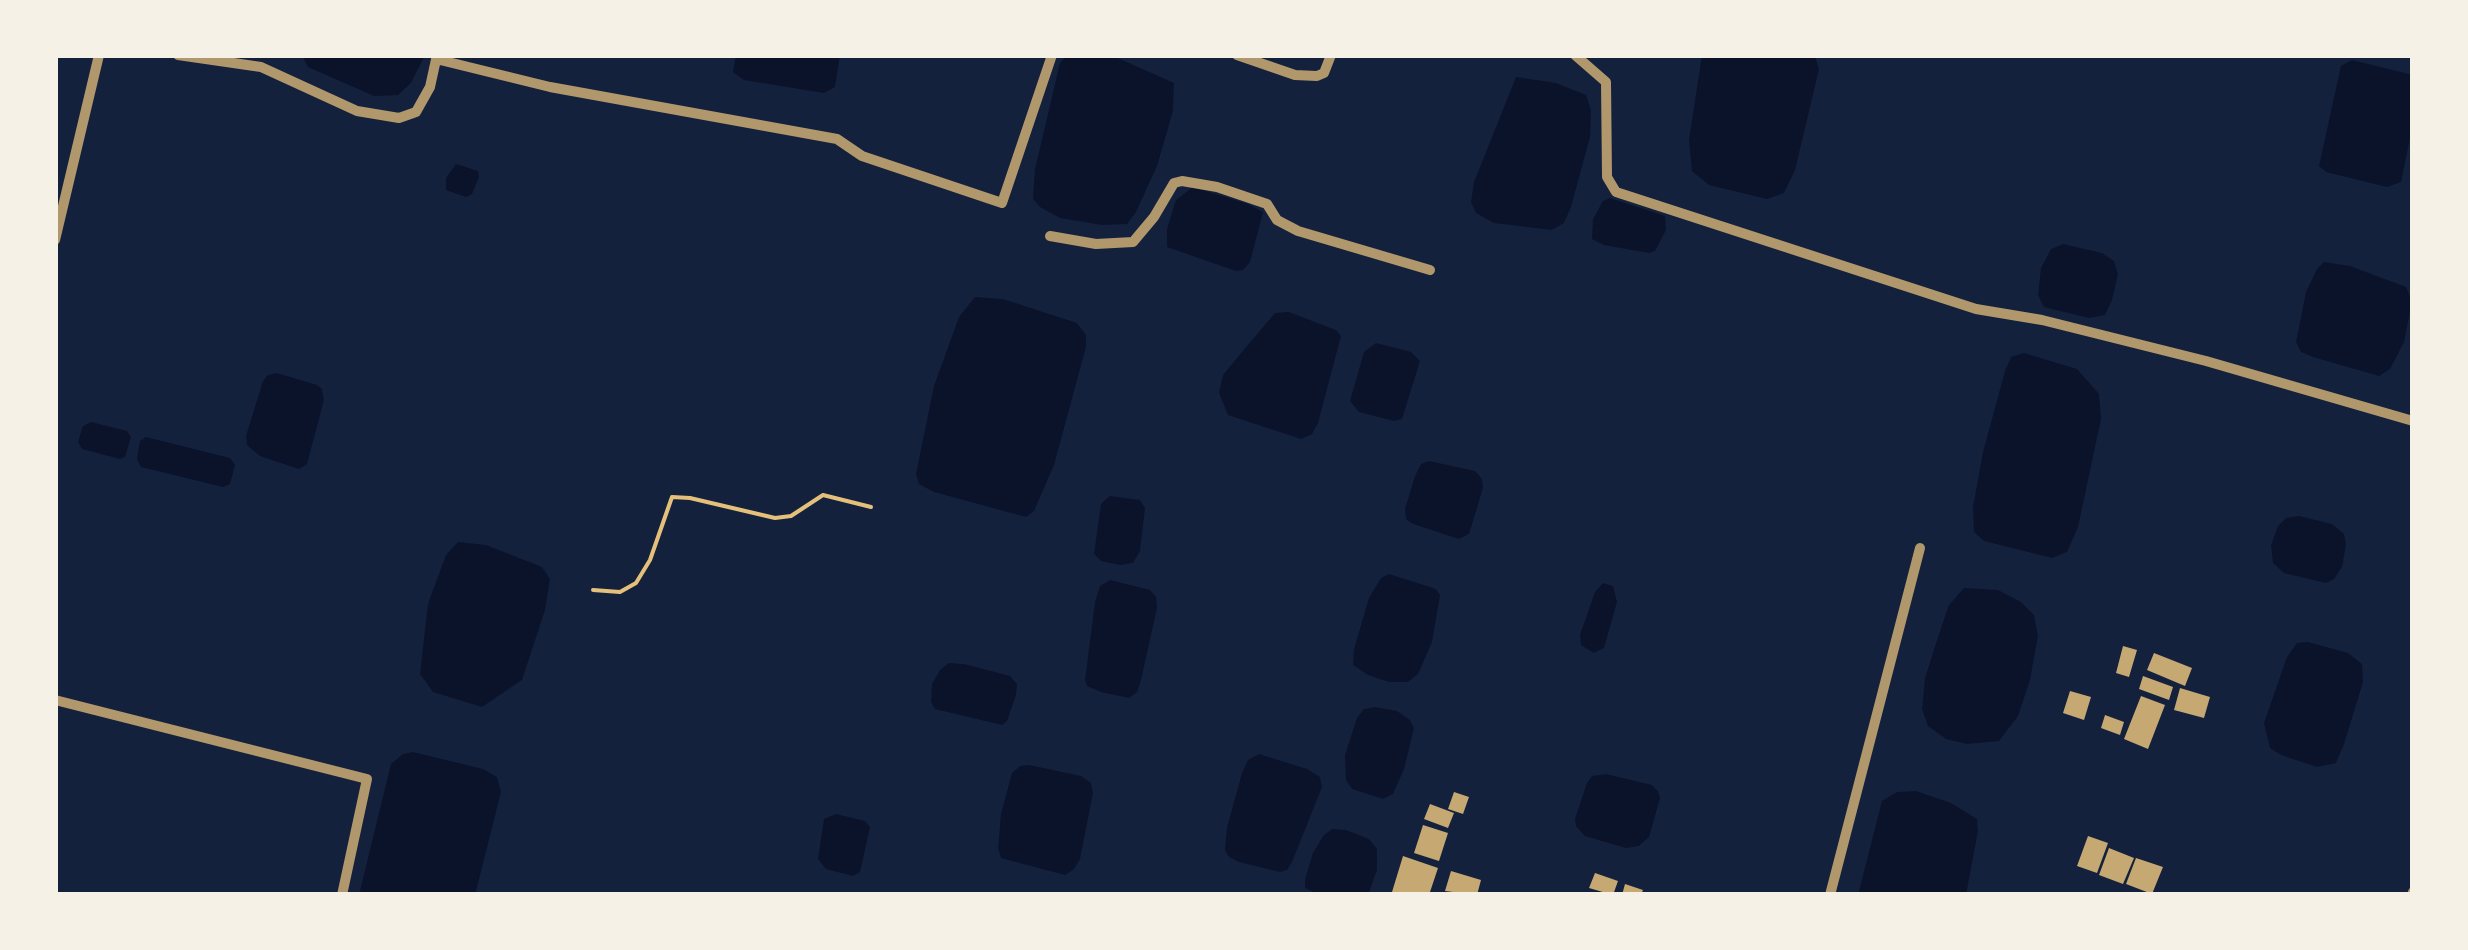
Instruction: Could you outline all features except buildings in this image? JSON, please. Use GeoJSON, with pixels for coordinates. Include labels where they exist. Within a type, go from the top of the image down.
{"type":"FeatureCollection","features":[{"type":"Feature","properties":{"kind":"street"},"geometry":{"type":"LineString","coordinates":[[55,240],[99,55]]}},
{"type":"Feature","properties":{"kind":"street"},"geometry":{"type":"LineString","coordinates":[[178,55],[261,67],[357,110],[399,118],[416,112],[430,87],[436,57],[550,87],[837,139],[862,156],[1002,204],[1052,55]]}},
{"type":"Feature","properties":{"kind":"street"},"geometry":{"type":"LineString","coordinates":[[1237,55],[1295,75],[1316,76],[1324,73],[1331,55]]}},
{"type":"Feature","properties":{"kind":"street"},"geometry":{"type":"LineString","coordinates":[[1575,55],[1606,82],[1606,177],[1616,192],[1976,309],[2042,320],[2206,361],[2413,421]]}},
{"type":"Feature","properties":{"kind":"street"},"geometry":{"type":"LineString","coordinates":[[1050,236],[1096,244],[1133,242],[1154,218],[1174,182],[1182,180],[1266,204],[1277,220],[1298,232],[1430,270]]}},
{"type":"Feature","properties":{"kind":"street"},"geometry":{"type":"LineString","coordinates":[[1830,895],[1920,548]]}},
{"type":"Feature","properties":{"kind":"street"},"geometry":{"type":"LineString","coordinates":[[55,700],[367,779],[342,895]]}},
{"type":"Feature","properties":{"kind":"path"},"geometry":{"type":"LineString","coordinates":[[593,590],[620,592],[636,582],[650,560],[672,498],[690,498],[775,518],[797,513],[823,495],[871,507]]}},
{"type":"Feature","properties":{"kind":"water"},"geometry":{"type":"Polygon","coordinates":[[[302,55],[425,55],[411,83],[398,95],[374,96],[308,67],[302,55]]]}},
{"type":"Feature","properties":{"kind":"water"},"geometry":{"type":"Polygon","coordinates":[[[736,55],[840,55],[835,87],[824,93],[744,80],[733,72],[736,55]]]}},
{"type":"Feature","properties":{"kind":"water"},"geometry":{"type":"Polygon","coordinates":[[[1067,55],[1111,55],[1174,83],[1173,111],[1157,166],[1127,224],[1102,225],[1060,218],[1033,199],[1035,169],[1060,63],[1067,55]]]}},
{"type":"Feature","properties":{"kind":"water"},"geometry":{"type":"Polygon","coordinates":[[[1702,55],[1815,56],[1819,69],[1795,170],[1784,193],[1767,199],[1709,185],[1692,171],[1689,140],[1702,55]]]}},
{"type":"Feature","properties":{"kind":"water"},"geometry":{"type":"Polygon","coordinates":[[[2352,60],[2413,75],[2413,123],[2401,182],[2387,187],[2326,172],[2319,166],[2341,66],[2352,60]]]}},
{"type":"Feature","properties":{"kind":"water"},"geometry":{"type":"Polygon","coordinates":[[[1516,77],[1556,83],[1586,95],[1591,110],[1590,137],[1571,207],[1564,223],[1552,230],[1494,223],[1476,213],[1471,202],[1474,182],[1516,77]]]}},
{"type":"Feature","properties":{"kind":"water"},"geometry":{"type":"Polygon","coordinates":[[[456,164],[478,171],[472,194],[466,197],[446,190],[446,178],[456,164]]]}},
{"type":"Feature","properties":{"kind":"water"},"geometry":{"type":"Polygon","coordinates":[[[1193,187],[1263,212],[1250,262],[1243,270],[1167,247],[1167,229],[1176,200],[1193,187]]]}},
{"type":"Feature","properties":{"kind":"water"},"geometry":{"type":"Polygon","coordinates":[[[1610,198],[1665,216],[1666,230],[1655,251],[1604,245],[1592,239],[1593,219],[1603,201],[1610,198]]]}},
{"type":"Feature","properties":{"kind":"water"},"geometry":{"type":"Polygon","coordinates":[[[2063,244],[2102,253],[2114,261],[2118,274],[2105,315],[2089,318],[2044,307],[2038,295],[2041,268],[2051,249],[2063,244]]]}},
{"type":"Feature","properties":{"kind":"water"},"geometry":{"type":"Polygon","coordinates":[[[2324,262],[2350,266],[2406,287],[2412,301],[2404,342],[2390,369],[2379,376],[2313,357],[2301,352],[2296,342],[2306,292],[2324,262]]]}},
{"type":"Feature","properties":{"kind":"water"},"geometry":{"type":"Polygon","coordinates":[[[975,297],[1003,299],[1077,323],[1086,335],[1054,465],[1034,511],[1026,517],[934,492],[919,484],[916,474],[934,386],[959,317],[975,297]]]}},
{"type":"Feature","properties":{"kind":"water"},"geometry":{"type":"Polygon","coordinates":[[[1289,312],[1336,330],[1341,336],[1318,423],[1312,434],[1301,439],[1228,415],[1219,393],[1223,375],[1275,313],[1289,312]]]}},
{"type":"Feature","properties":{"kind":"water"},"geometry":{"type":"Polygon","coordinates":[[[1376,343],[1411,352],[1420,361],[1402,419],[1394,421],[1359,412],[1350,401],[1364,352],[1376,343]]]}},
{"type":"Feature","properties":{"kind":"water"},"geometry":{"type":"Polygon","coordinates":[[[2024,353],[2077,369],[2099,394],[2101,419],[2078,527],[2067,552],[2052,558],[1984,541],[1974,532],[1973,507],[1983,452],[2005,371],[2011,357],[2024,353]]]}},
{"type":"Feature","properties":{"kind":"water"},"geometry":{"type":"Polygon","coordinates":[[[277,373],[322,389],[324,400],[307,464],[299,469],[260,456],[247,445],[246,436],[263,381],[277,373]]]}},
{"type":"Feature","properties":{"kind":"water"},"geometry":{"type":"Polygon","coordinates":[[[91,422],[127,431],[131,437],[125,457],[82,449],[78,442],[83,426],[91,422]]]}},
{"type":"Feature","properties":{"kind":"water"},"geometry":{"type":"Polygon","coordinates":[[[146,437],[230,458],[235,465],[230,484],[223,487],[141,467],[137,459],[140,441],[146,437]]]}},
{"type":"Feature","properties":{"kind":"water"},"geometry":{"type":"Polygon","coordinates":[[[1429,461],[1475,471],[1482,479],[1483,488],[1469,534],[1459,539],[1406,519],[1405,509],[1415,476],[1421,464],[1429,461]]]}},
{"type":"Feature","properties":{"kind":"water"},"geometry":{"type":"Polygon","coordinates":[[[1110,496],[1140,500],[1145,508],[1140,551],[1133,563],[1101,561],[1094,554],[1101,504],[1110,496]]]}},
{"type":"Feature","properties":{"kind":"water"},"geometry":{"type":"Polygon","coordinates":[[[2299,516],[2332,524],[2344,534],[2342,567],[2326,583],[2284,573],[2273,563],[2271,545],[2278,526],[2286,518],[2299,516]]]}},
{"type":"Feature","properties":{"kind":"water"},"geometry":{"type":"Polygon","coordinates":[[[458,542],[486,545],[542,567],[550,579],[545,610],[522,680],[482,707],[433,692],[420,674],[428,604],[446,555],[458,542]]]}},
{"type":"Feature","properties":{"kind":"water"},"geometry":{"type":"Polygon","coordinates":[[[1389,574],[1436,589],[1440,595],[1432,642],[1418,674],[1408,682],[1389,682],[1353,665],[1369,598],[1381,578],[1389,574]]]}},
{"type":"Feature","properties":{"kind":"water"},"geometry":{"type":"Polygon","coordinates":[[[1110,580],[1150,590],[1156,597],[1141,680],[1137,692],[1129,698],[1101,692],[1087,686],[1085,680],[1095,602],[1100,586],[1110,580]]]}},
{"type":"Feature","properties":{"kind":"water"},"geometry":{"type":"Polygon","coordinates":[[[1603,583],[1613,586],[1617,602],[1604,648],[1594,653],[1581,645],[1580,635],[1595,592],[1603,583]]]}},
{"type":"Feature","properties":{"kind":"water"},"geometry":{"type":"Polygon","coordinates":[[[1964,588],[1998,590],[2021,602],[2034,615],[2038,636],[2030,680],[2018,716],[1999,741],[1967,744],[1946,739],[1928,726],[1922,709],[1925,678],[1949,605],[1964,588]]]}},
{"type":"Feature","properties":{"kind":"water"},"geometry":{"type":"Polygon","coordinates":[[[2308,642],[2348,653],[2362,664],[2363,682],[2336,763],[2317,767],[2270,748],[2264,723],[2287,657],[2297,643],[2308,642]]]}},
{"type":"Feature","properties":{"kind":"water"},"geometry":{"type":"Polygon","coordinates":[[[949,663],[1010,676],[1017,684],[1007,721],[1002,725],[935,709],[931,702],[932,684],[949,663]]]}},
{"type":"Feature","properties":{"kind":"water"},"geometry":{"type":"Polygon","coordinates":[[[1364,709],[1397,711],[1414,728],[1404,769],[1393,794],[1383,799],[1352,789],[1346,780],[1345,755],[1357,718],[1364,709]]]}},
{"type":"Feature","properties":{"kind":"water"},"geometry":{"type":"Polygon","coordinates":[[[413,752],[483,769],[497,777],[501,792],[475,895],[359,895],[391,764],[403,754],[413,752]]]}},
{"type":"Feature","properties":{"kind":"water"},"geometry":{"type":"Polygon","coordinates":[[[1259,754],[1307,769],[1320,777],[1322,787],[1292,862],[1280,872],[1239,862],[1225,850],[1242,773],[1248,760],[1259,754]]]}},
{"type":"Feature","properties":{"kind":"water"},"geometry":{"type":"Polygon","coordinates":[[[1029,765],[1081,776],[1091,783],[1093,793],[1080,859],[1065,875],[1001,858],[1001,814],[1012,773],[1029,765]]]}},
{"type":"Feature","properties":{"kind":"water"},"geometry":{"type":"Polygon","coordinates":[[[1606,774],[1652,785],[1658,791],[1660,798],[1649,837],[1639,846],[1626,848],[1585,836],[1576,826],[1587,783],[1592,776],[1606,774]]]}},
{"type":"Feature","properties":{"kind":"water"},"geometry":{"type":"Polygon","coordinates":[[[1916,791],[1951,803],[1977,819],[1966,895],[1858,895],[1882,801],[1897,792],[1916,791]]]}},
{"type":"Feature","properties":{"kind":"water"},"geometry":{"type":"Polygon","coordinates":[[[836,814],[865,821],[870,827],[860,872],[853,876],[826,869],[818,859],[824,819],[836,814]]]}},
{"type":"Feature","properties":{"kind":"water"},"geometry":{"type":"Polygon","coordinates":[[[1332,829],[1369,839],[1377,849],[1377,870],[1368,895],[1320,895],[1305,888],[1313,853],[1332,829]]]}}]}
